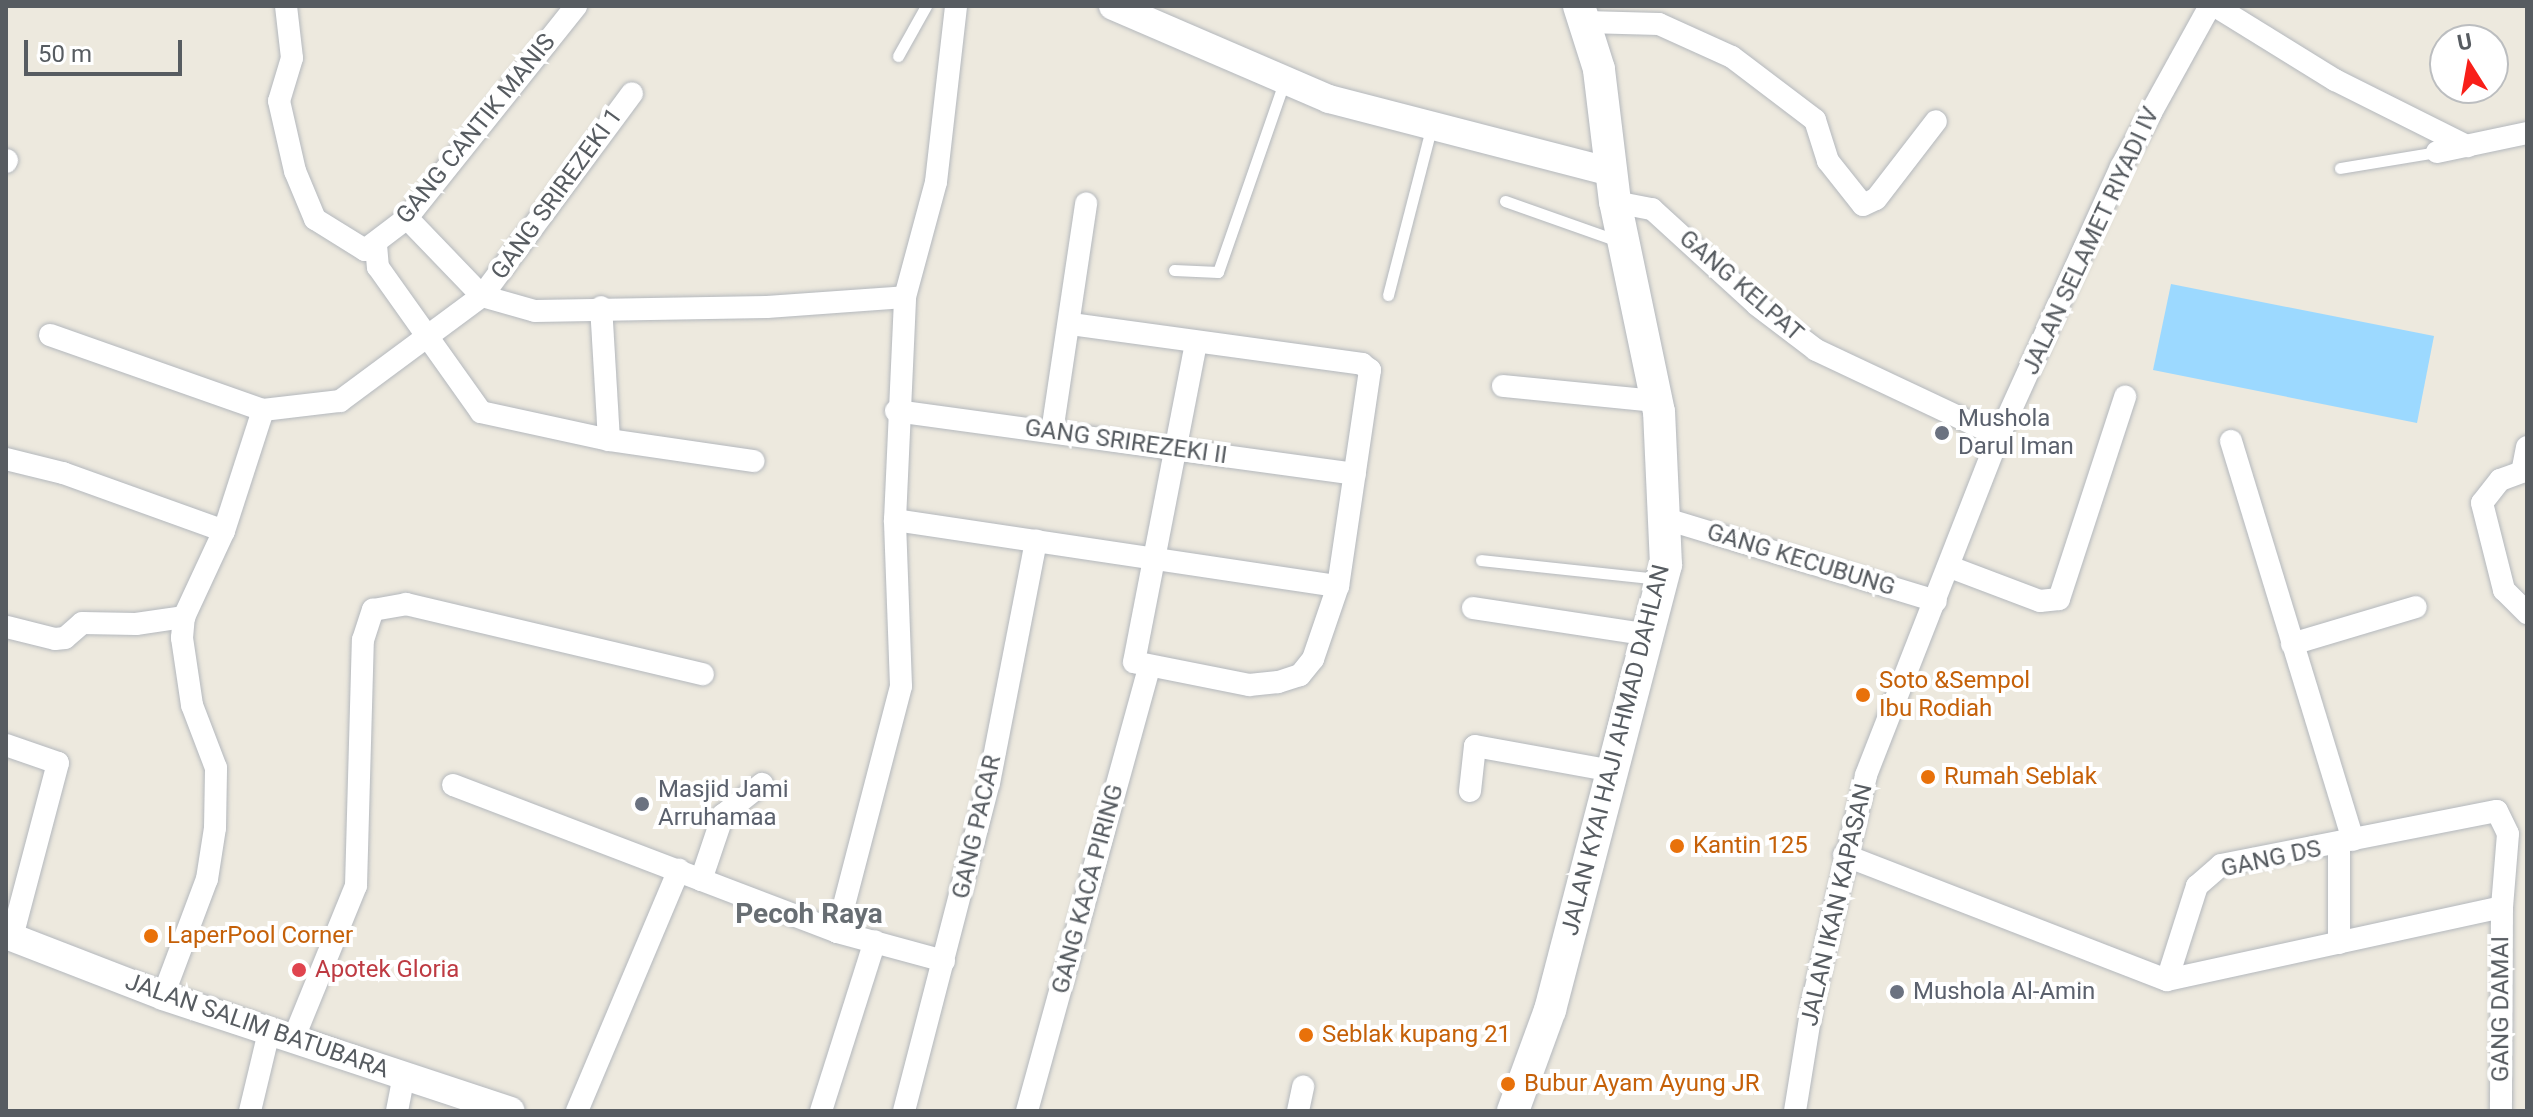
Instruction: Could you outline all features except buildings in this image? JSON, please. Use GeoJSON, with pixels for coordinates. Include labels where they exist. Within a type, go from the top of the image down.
{"type":"FeatureCollection","features":[{"type":"Feature","properties":{"kind":"main road","name":"JALAN KYAI HAJI AHMAD DAHLAN"},"geometry":{"type":"LineString","coordinates":[[1513,1111],[1550,1010],[1663,580],[1666,519],[1657,401],[1613,187],[1599,69],[1583,14]]}},
{"type":"Feature","properties":{"kind":"street","name":"GANG CANTIK MANIS"},"geometry":{"type":"LineString","coordinates":[[286,6],[292,58],[279,101],[295,171],[321,226],[356,248],[376,245],[407,218],[576,6]]}},
{"type":"Feature","properties":{"kind":"street"},"geometry":{"type":"LineString","coordinates":[[837,932],[901,686],[895,520],[896,411],[905,297],[936,182],[956,6]]}},
{"type":"Feature","properties":{"kind":"street"},"geometry":{"type":"LineString","coordinates":[[1113,6],[1284,82],[1613,187]]}},
{"type":"Feature","properties":{"kind":"street"},"geometry":{"type":"LineString","coordinates":[[2213,6],[2335,80],[2467,146]]}},
{"type":"Feature","properties":{"kind":"street","name":"JALAN SELAMET RIYADI IV"},"geometry":{"type":"LineString","coordinates":[[1999,436],[2121,167],[2213,6]]}},
{"type":"Feature","properties":{"kind":"street"},"geometry":{"type":"LineString","coordinates":[[1583,14],[1659,24],[1732,57],[1815,120],[1828,161],[1863,205],[1876,199],[1936,121]]}},
{"type":"Feature","properties":{"kind":"street","name":"GANG SRIREZEKI 1"},"geometry":{"type":"LineString","coordinates":[[263,410],[340,401],[482,296],[632,93]]}},
{"type":"Feature","properties":{"kind":"street"},"geometry":{"type":"LineString","coordinates":[[2437,152],[2527,133]]}},
{"type":"Feature","properties":{"kind":"street","name":"GANG KELPAT"},"geometry":{"type":"LineString","coordinates":[[1613,187],[1652,209],[1757,305],[1816,350],[1999,436]]}},
{"type":"Feature","properties":{"kind":"street"},"geometry":{"type":"LineString","coordinates":[[1052,432],[1071,324],[1086,204]]}},
{"type":"Feature","properties":{"kind":"street"},"geometry":{"type":"LineString","coordinates":[[407,218],[482,296],[535,311],[601,307],[767,307],[905,297]]}},
{"type":"Feature","properties":{"kind":"street"},"geometry":{"type":"LineString","coordinates":[[376,245],[378,267],[481,412],[609,440],[753,461]]}},
{"type":"Feature","properties":{"kind":"street"},"geometry":{"type":"LineString","coordinates":[[601,307],[609,440]]}},
{"type":"Feature","properties":{"kind":"street"},"geometry":{"type":"LineString","coordinates":[[1071,324],[1196,344],[1366,365],[1371,373],[1338,586],[1307,669],[1278,682],[1249,685],[1149,668],[1137,665],[1134,657],[1156,559],[1196,344]]}},
{"type":"Feature","properties":{"kind":"street"},"geometry":{"type":"LineString","coordinates":[[50,335],[263,410],[224,531],[184,617],[182,638],[192,705],[216,768],[216,818],[207,879],[163,996]]}},
{"type":"Feature","properties":{"kind":"street"},"geometry":{"type":"LineString","coordinates":[[1503,386],[1657,401]]}},
{"type":"Feature","properties":{"kind":"street"},"geometry":{"type":"LineString","coordinates":[[1950,567],[2040,601],[2059,599],[2125,397]]}},
{"type":"Feature","properties":{"kind":"street","name":"GANG SRIREZEKI II"},"geometry":{"type":"LineString","coordinates":[[896,411],[1355,474]]}},
{"type":"Feature","properties":{"kind":"street","name":"JALAN IKAN KAPASAN"},"geometry":{"type":"LineString","coordinates":[[1795,1111],[1844,855],[1866,775],[1999,436]]}},
{"type":"Feature","properties":{"kind":"street","name":"GANG DS"},"geometry":{"type":"LineString","coordinates":[[2231,441],[2292,644],[2346,842]]}},
{"type":"Feature","properties":{"kind":"street"},"geometry":{"type":"LineString","coordinates":[[2527,447],[2525,473],[2500,480],[2482,503],[2486,537],[2504,590],[2527,613]]}},
{"type":"Feature","properties":{"kind":"street"},"geometry":{"type":"LineString","coordinates":[[6,459],[63,473],[224,531]]}},
{"type":"Feature","properties":{"kind":"street","name":"GANG KECUBUNG"},"geometry":{"type":"LineString","coordinates":[[1666,519],[1936,601]]}},
{"type":"Feature","properties":{"kind":"street"},"geometry":{"type":"LineString","coordinates":[[895,520],[1338,586]]}},
{"type":"Feature","properties":{"kind":"street","name":"GANG PACAR"},"geometry":{"type":"LineString","coordinates":[[904,1111],[989,783],[1036,541]]}},
{"type":"Feature","properties":{"kind":"street"},"geometry":{"type":"LineString","coordinates":[[250,1111],[281,1036],[356,886],[363,640],[373,610],[406,604],[703,674]]}},
{"type":"Feature","properties":{"kind":"street"},"geometry":{"type":"LineString","coordinates":[[2292,644],[2416,607]]}},
{"type":"Feature","properties":{"kind":"street"},"geometry":{"type":"LineString","coordinates":[[1473,608],[1650,635]]}},
{"type":"Feature","properties":{"kind":"street"},"geometry":{"type":"LineString","coordinates":[[6,628],[55,639],[65,638],[82,623],[136,624],[184,617]]}},
{"type":"Feature","properties":{"kind":"street","name":"GANG KACA PIRING"},"geometry":{"type":"LineString","coordinates":[[1027,1111],[1149,668]]}},
{"type":"Feature","properties":{"kind":"street"},"geometry":{"type":"LineString","coordinates":[[6,745],[58,763],[9,936]]}},
{"type":"Feature","properties":{"kind":"street"},"geometry":{"type":"LineString","coordinates":[[1470,791],[1475,746],[1613,771]]}},
{"type":"Feature","properties":{"kind":"street"},"geometry":{"type":"LineString","coordinates":[[701,880],[723,815],[762,784]]}},
{"type":"Feature","properties":{"kind":"street"},"geometry":{"type":"LineString","coordinates":[[453,785],[837,932],[944,961]]}},
{"type":"Feature","properties":{"kind":"street","name":"GANG DS"},"geometry":{"type":"LineString","coordinates":[[2167,980],[2197,886],[2208,873],[2221,865],[2497,811],[2508,834],[2502,907]]}},
{"type":"Feature","properties":{"kind":"street"},"geometry":{"type":"LineString","coordinates":[[2339,943],[2346,842]]}},
{"type":"Feature","properties":{"kind":"street"},"geometry":{"type":"LineString","coordinates":[[1844,855],[2167,980],[2502,907]]}},
{"type":"Feature","properties":{"kind":"street"},"geometry":{"type":"LineString","coordinates":[[577,1111],[679,870]]}},
{"type":"Feature","properties":{"kind":"street","name":"GANG DAMAI"},"geometry":{"type":"LineString","coordinates":[[2501,1111],[2502,907]]}},
{"type":"Feature","properties":{"kind":"street","name":"JALAN SALIM BATUBARA"},"geometry":{"type":"LineString","coordinates":[[9,936],[163,996],[501,1110]]}},
{"type":"Feature","properties":{"kind":"street"},"geometry":{"type":"LineString","coordinates":[[821,1111],[875,941]]}},
{"type":"Feature","properties":{"kind":"street"},"geometry":{"type":"LineString","coordinates":[[397,1111],[404,1076]]}},
{"type":"Feature","properties":{"kind":"street"},"geometry":{"type":"LineString","coordinates":[[1298,1111],[1303,1087]]}},
{"type":"Feature","properties":{"kind":"lane"},"geometry":{"type":"LineString","coordinates":[[898,56],[926,6]]}},
{"type":"Feature","properties":{"kind":"lane"},"geometry":{"type":"LineString","coordinates":[[1174,270],[1218,272],[1284,82]]}},
{"type":"Feature","properties":{"kind":"lane"},"geometry":{"type":"LineString","coordinates":[[1388,295],[1431,129]]}},
{"type":"Feature","properties":{"kind":"lane"},"geometry":{"type":"LineString","coordinates":[[2340,168],[2437,152]]}},
{"type":"Feature","properties":{"kind":"lane"},"geometry":{"type":"LineString","coordinates":[[1505,201],[1623,242]]}},
{"type":"Feature","properties":{"kind":"lane"},"geometry":{"type":"LineString","coordinates":[[1481,560],[1663,580]]}},
{"type":"Feature","properties":{"kind":"water"},"geometry":{"type":"Polygon","coordinates":[[[2171,284],[2434,336],[2417,423],[2153,370],[2171,284]]]}},
{"type":"Feature","properties":{"kind":"place","name":"Mushola Darul Iman"},"geometry":{"type":"Point","coordinates":[1942,433]}},
{"type":"Feature","properties":{"kind":"place","name":"Soto &Sempol Ibu Rodiah"},"geometry":{"type":"Point","coordinates":[1863,695]}},
{"type":"Feature","properties":{"kind":"place","name":"Rumah Seblak"},"geometry":{"type":"Point","coordinates":[1928,777]}},
{"type":"Feature","properties":{"kind":"place","name":"Masjid Jami Arruhamaa"},"geometry":{"type":"Point","coordinates":[642,804]}},
{"type":"Feature","properties":{"kind":"place","name":"Kantin 125"},"geometry":{"type":"Point","coordinates":[1677,846]}},
{"type":"Feature","properties":{"kind":"place","name":"LaperPool Corner"},"geometry":{"type":"Point","coordinates":[151,936]}},
{"type":"Feature","properties":{"kind":"place","name":"Apotek Gloria"},"geometry":{"type":"Point","coordinates":[299,970]}},
{"type":"Feature","properties":{"kind":"place","name":"Mushola Al-Amin"},"geometry":{"type":"Point","coordinates":[1897,992]}},
{"type":"Feature","properties":{"kind":"place","name":"Seblak kupang 21"},"geometry":{"type":"Point","coordinates":[1306,1035]}},
{"type":"Feature","properties":{"kind":"place","name":"Bubur Ayam Ayung JR"},"geometry":{"type":"Point","coordinates":[1508,1084]}},
{"type":"Feature","properties":{"kind":"district","name":"Pecoh Raya"},"geometry":{"type":"Point","coordinates":[809,914]}}]}
